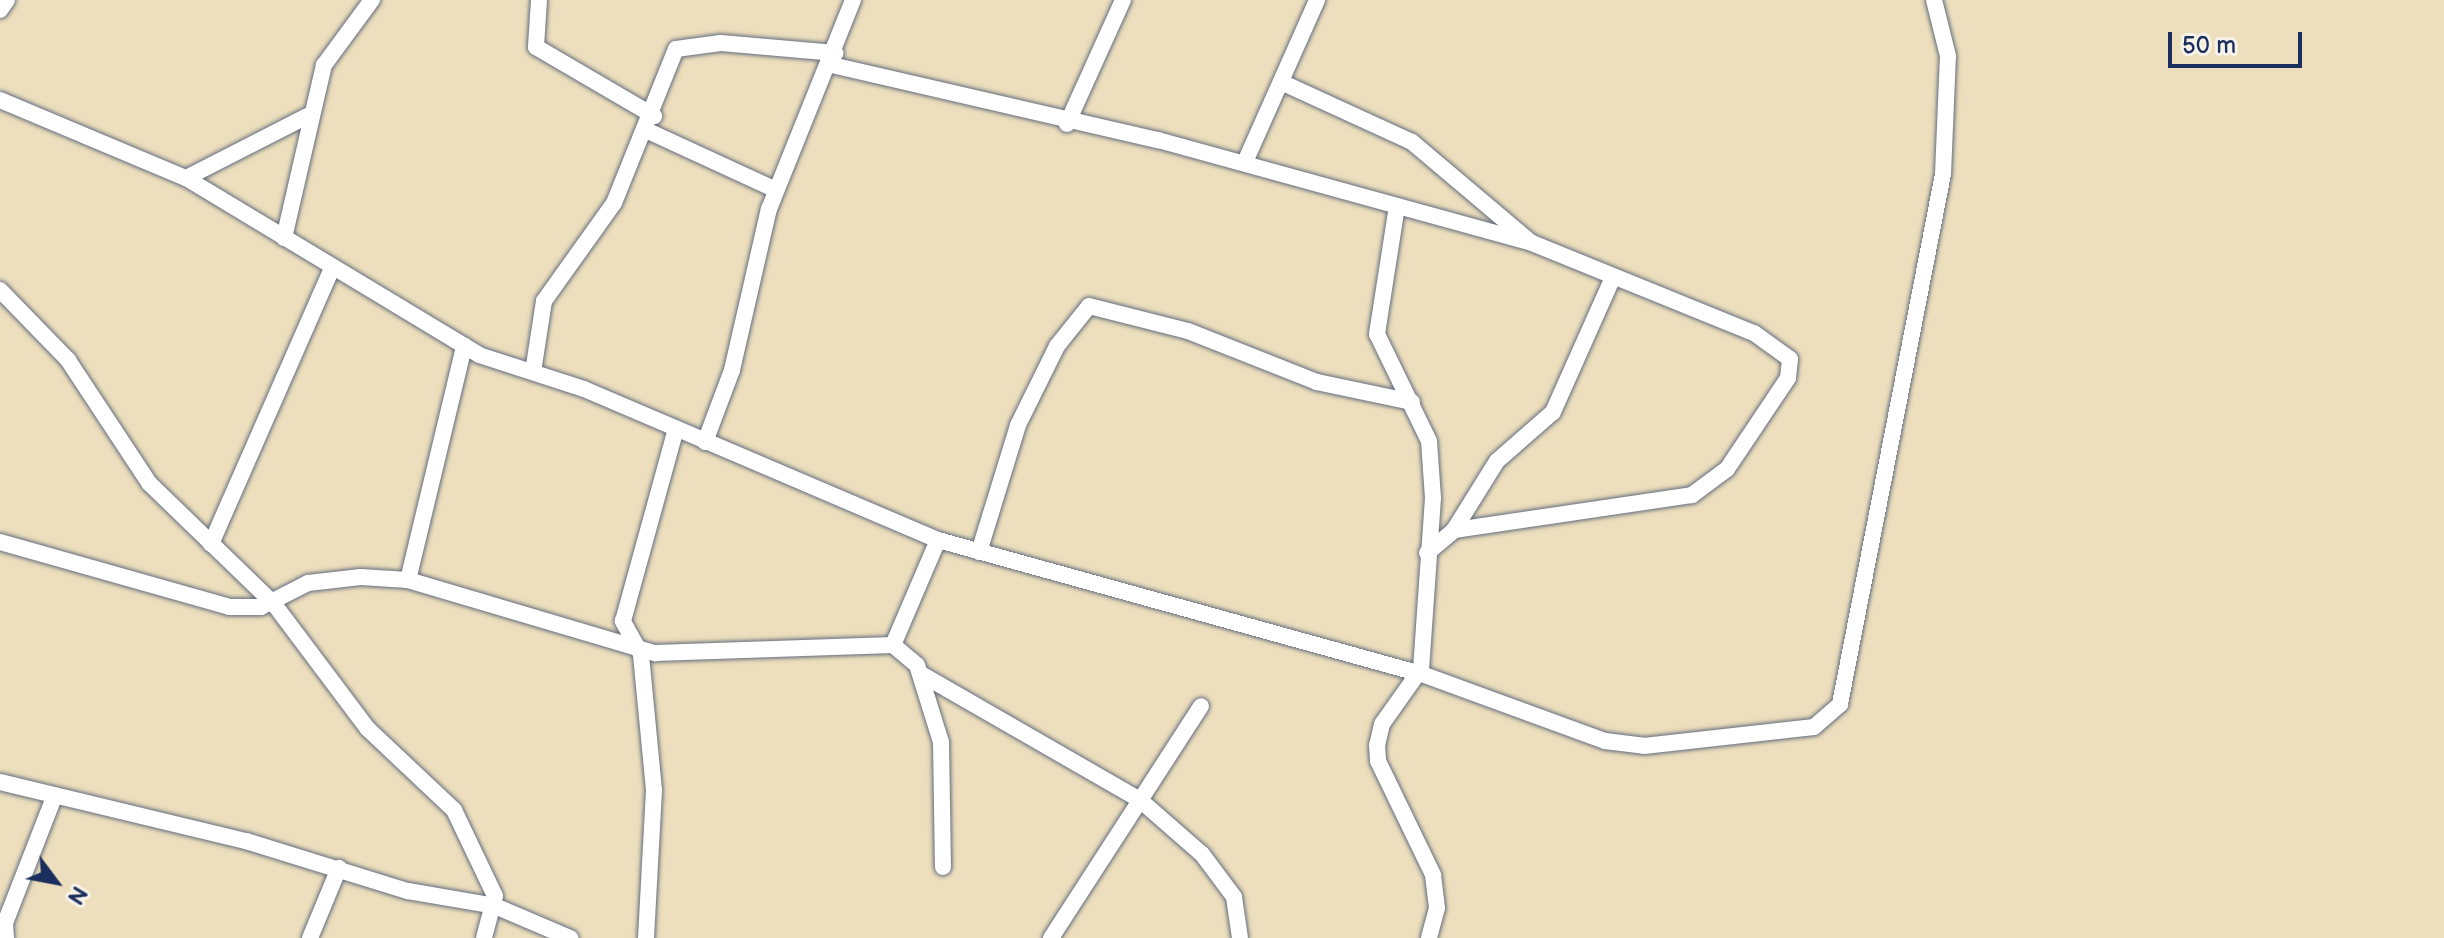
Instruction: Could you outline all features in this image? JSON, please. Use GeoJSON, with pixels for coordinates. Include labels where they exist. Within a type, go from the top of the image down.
{"type":"FeatureCollection","features":[{"type":"Feature","properties":{"kind":"street"},"geometry":{"type":"LineString","coordinates":[[0,10],[7,0]]}},
{"type":"Feature","properties":{"kind":"street"},"geometry":{"type":"LineString","coordinates":[[284,238],[307,116],[335,44],[372,0]]}},
{"type":"Feature","properties":{"kind":"street"},"geometry":{"type":"LineString","coordinates":[[539,0],[536,47],[651,124],[776,190]]}},
{"type":"Feature","properties":{"kind":"street"},"geometry":{"type":"LineString","coordinates":[[705,442],[732,370],[776,190],[834,59],[853,0]]}},
{"type":"Feature","properties":{"kind":"street"},"geometry":{"type":"LineString","coordinates":[[1067,124],[1123,0]]}},
{"type":"Feature","properties":{"kind":"street"},"geometry":{"type":"LineString","coordinates":[[1245,162],[1317,0]]}},
{"type":"Feature","properties":{"kind":"street"},"geometry":{"type":"LineString","coordinates":[[0,100],[186,178],[284,238],[331,271],[464,346],[676,429],[938,540],[1419,673],[1635,745],[1814,727],[1834,714],[1943,174],[1948,56],[1934,0]]}},
{"type":"Feature","properties":{"kind":"street"},"geometry":{"type":"LineString","coordinates":[[533,372],[544,301],[601,224],[651,124],[680,45],[834,59],[1067,124],[1245,162],[1532,243],[1779,346],[1790,359],[1788,378],[1727,469],[1692,495],[1454,530]]}},
{"type":"Feature","properties":{"kind":"street"},"geometry":{"type":"LineString","coordinates":[[1281,82],[1412,142],[1532,243]]}},
{"type":"Feature","properties":{"kind":"street"},"geometry":{"type":"LineString","coordinates":[[186,178],[307,116]]}},
{"type":"Feature","properties":{"kind":"street"},"geometry":{"type":"LineString","coordinates":[[1397,206],[1377,334],[1412,402],[1433,454],[1419,673],[1382,724],[1377,745],[1378,761],[1433,875],[1437,908],[1429,938]]}},
{"type":"Feature","properties":{"kind":"street"},"geometry":{"type":"LineString","coordinates":[[211,544],[331,271]]}},
{"type":"Feature","properties":{"kind":"street"},"geometry":{"type":"LineString","coordinates":[[1427,553],[1454,530],[1497,461],[1553,412],[1613,277]]}},
{"type":"Feature","properties":{"kind":"street"},"geometry":{"type":"LineString","coordinates":[[0,290],[68,360],[129,460],[274,604],[368,729],[454,810],[495,906],[484,938]]}},
{"type":"Feature","properties":{"kind":"street"},"geometry":{"type":"LineString","coordinates":[[979,552],[1018,425],[1057,346],[1089,306],[1188,331],[1317,382],[1412,402]]}},
{"type":"Feature","properties":{"kind":"street"},"geometry":{"type":"LineString","coordinates":[[408,580],[464,346]]}},
{"type":"Feature","properties":{"kind":"street"},"geometry":{"type":"LineString","coordinates":[[646,938],[656,850],[637,645],[623,628],[626,602],[676,429]]}},
{"type":"Feature","properties":{"kind":"street"},"geometry":{"type":"LineString","coordinates":[[893,645],[938,540]]}},
{"type":"Feature","properties":{"kind":"street"},"geometry":{"type":"LineString","coordinates":[[2,548],[201,601],[274,604],[331,578],[408,580],[663,654],[893,645],[921,674],[1140,800],[1202,854],[1234,897],[1240,938]]}},
{"type":"Feature","properties":{"kind":"street"},"geometry":{"type":"LineString","coordinates":[[921,674],[947,778],[943,867]]}},
{"type":"Feature","properties":{"kind":"street"},"geometry":{"type":"LineString","coordinates":[[1051,938],[1201,706]]}},
{"type":"Feature","properties":{"kind":"street"},"geometry":{"type":"LineString","coordinates":[[0,782],[495,906],[570,938]]}},
{"type":"Feature","properties":{"kind":"street"},"geometry":{"type":"LineString","coordinates":[[6,938],[5,923],[55,795]]}},
{"type":"Feature","properties":{"kind":"street"},"geometry":{"type":"LineString","coordinates":[[310,938],[339,868]]}}]}
